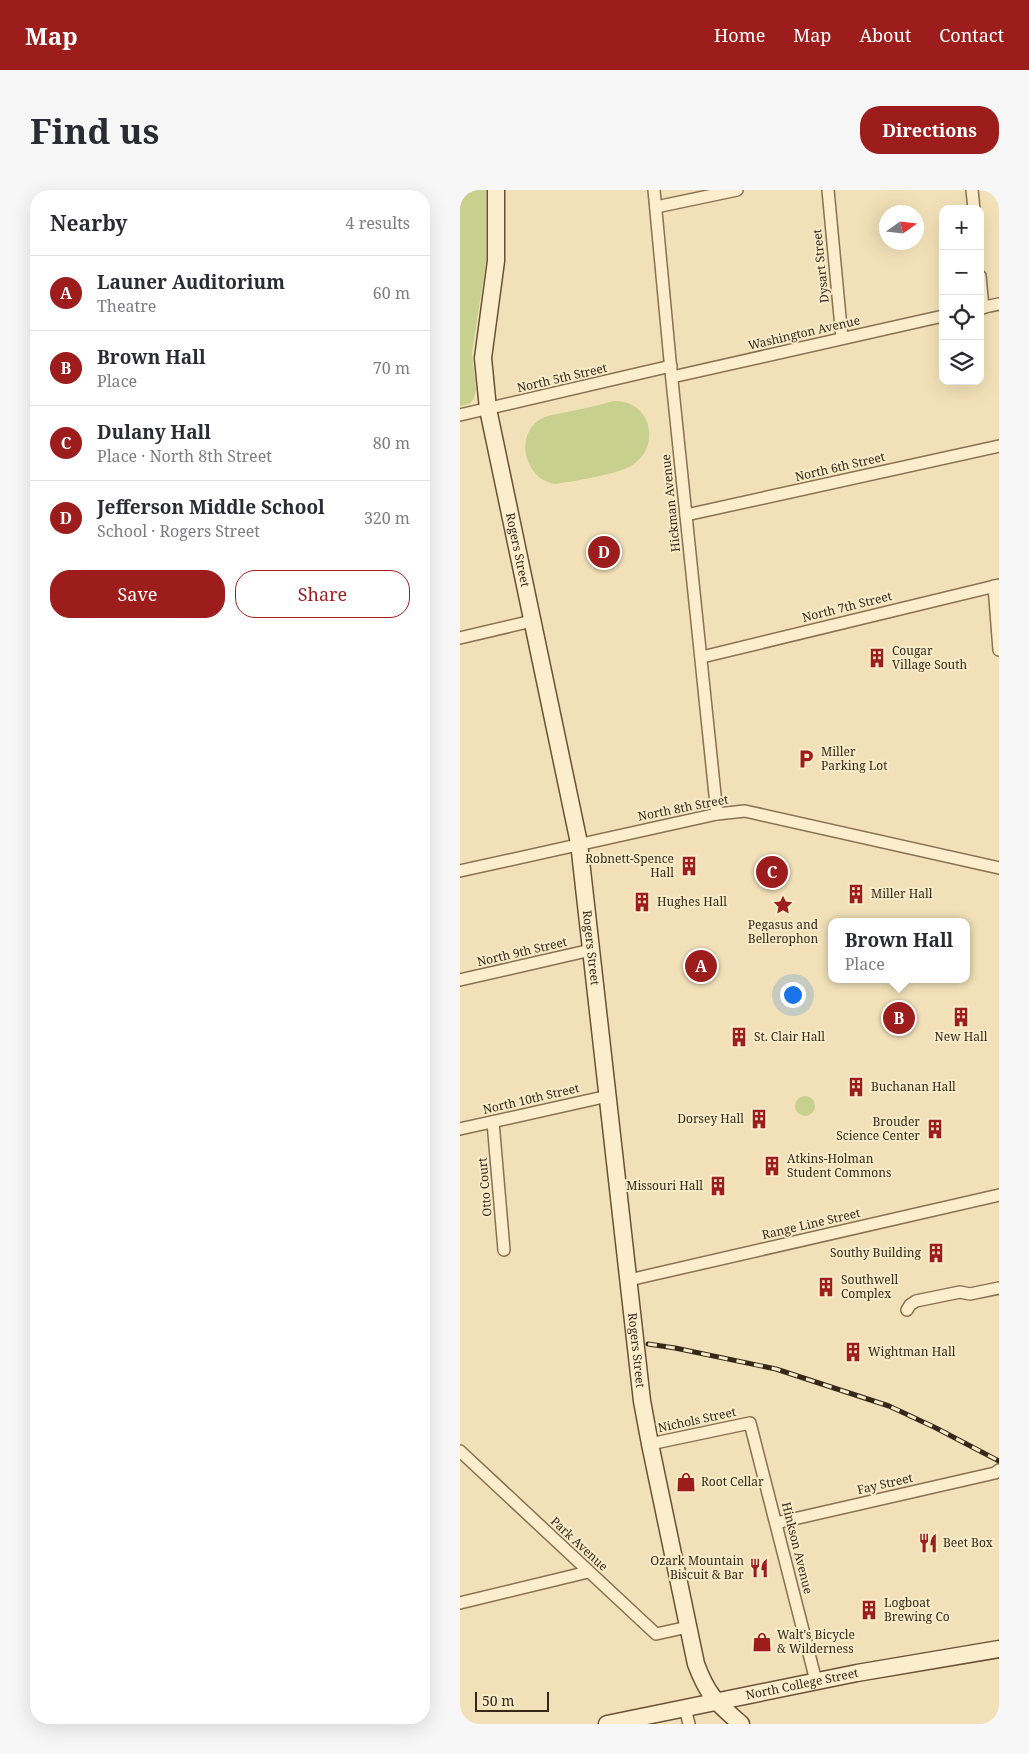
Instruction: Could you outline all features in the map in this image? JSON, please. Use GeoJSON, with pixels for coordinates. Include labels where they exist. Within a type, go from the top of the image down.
{"type":"FeatureCollection","features":[{"type":"Feature","properties":{"kind":"street","name":"Rogers Street"},"geometry":{"type":"LineString","coordinates":[[496,190],[496,261],[483,358],[488,409],[579,843],[642,1401],[696,1664],[706,1689],[716,1702],[741,1724]]}},
{"type":"Feature","properties":{"kind":"street","name":"Hickman Avenue"},"geometry":{"type":"LineString","coordinates":[[654,190],[671,372],[718,814]]}},
{"type":"Feature","properties":{"kind":"street"},"geometry":{"type":"LineString","coordinates":[[656,207],[736,190]]}},
{"type":"Feature","properties":{"kind":"street","name":"Dysart Street"},"geometry":{"type":"LineString","coordinates":[[828,190],[842,338]]}},
{"type":"Feature","properties":{"kind":"street"},"geometry":{"type":"LineString","coordinates":[[972,190],[974,205]]}},
{"type":"Feature","properties":{"kind":"street"},"geometry":{"type":"LineString","coordinates":[[984,308],[999,304]]}},
{"type":"Feature","properties":{"kind":"street","name":"Washington Avenue"},"geometry":{"type":"LineString","coordinates":[[671,372],[939,317]]}},
{"type":"Feature","properties":{"kind":"street","name":"North 5th Street"},"geometry":{"type":"LineString","coordinates":[[460,415],[671,372]]}},
{"type":"Feature","properties":{"kind":"street","name":"North 6th Street"},"geometry":{"type":"LineString","coordinates":[[686,515],[999,446]]}},
{"type":"Feature","properties":{"kind":"street"},"geometry":{"type":"LineString","coordinates":[[996,586],[999,650]]}},
{"type":"Feature","properties":{"kind":"street","name":"North 7th Street"},"geometry":{"type":"LineString","coordinates":[[702,657],[996,586]]}},
{"type":"Feature","properties":{"kind":"street"},"geometry":{"type":"LineString","coordinates":[[460,638],[532,621]]}},
{"type":"Feature","properties":{"kind":"street","name":"North 8th Street"},"geometry":{"type":"LineString","coordinates":[[460,871],[579,843],[718,814],[745,811],[999,868]]}},
{"type":"Feature","properties":{"kind":"street","name":"North 9th Street"},"geometry":{"type":"LineString","coordinates":[[460,980],[591,950]]}},
{"type":"Feature","properties":{"kind":"street","name":"North 10th Street"},"geometry":{"type":"LineString","coordinates":[[460,1129],[608,1096]]}},
{"type":"Feature","properties":{"kind":"street","name":"Otto Court"},"geometry":{"type":"LineString","coordinates":[[493,1122],[504,1250]]}},
{"type":"Feature","properties":{"kind":"street","name":"Range Line Street"},"geometry":{"type":"LineString","coordinates":[[629,1280],[999,1195]]}},
{"type":"Feature","properties":{"kind":"street"},"geometry":{"type":"LineString","coordinates":[[907,1310],[916,1301],[960,1292],[970,1294],[999,1288]]}},
{"type":"Feature","properties":{"kind":"street","name":"Nichols Street"},"geometry":{"type":"LineString","coordinates":[[650,1444],[750,1423]]}},
{"type":"Feature","properties":{"kind":"street","name":"Hinkson Avenue"},"geometry":{"type":"LineString","coordinates":[[750,1423],[816,1681]]}},
{"type":"Feature","properties":{"kind":"street","name":"Park Avenue"},"geometry":{"type":"LineString","coordinates":[[460,1450],[656,1634],[688,1627]]}},
{"type":"Feature","properties":{"kind":"street","name":"Fay Street"},"geometry":{"type":"LineString","coordinates":[[776,1524],[999,1470]]}},
{"type":"Feature","properties":{"kind":"street"},"geometry":{"type":"LineString","coordinates":[[460,1603],[588,1572]]}},
{"type":"Feature","properties":{"kind":"street","name":"North College Street"},"geometry":{"type":"LineString","coordinates":[[606,1724],[687,1716],[716,1702],[858,1672],[999,1649]]}},
{"type":"Feature","properties":{"kind":"green space"},"geometry":{"type":"Polygon","coordinates":[[[460,190],[486,190],[486,262],[472,353],[476,390],[473,400],[469,404],[460,406],[460,190]]]}},
{"type":"Feature","properties":{"kind":"green space"},"geometry":{"type":"Polygon","coordinates":[[[614,401],[627,403],[637,408],[644,416],[648,426],[649,437],[647,448],[641,458],[631,466],[615,472],[555,484],[543,480],[536,474],[529,463],[525,450],[527,437],[533,425],[548,416],[614,401]]]}},
{"type":"Feature","properties":{"kind":"green space"},"geometry":{"type":"Polygon","coordinates":[[[805,1096],[812,1099],[815,1106],[812,1113],[805,1116],[798,1113],[795,1106],[798,1099],[805,1096]]]}},
{"type":"Feature","properties":{"kind":"railway"},"geometry":{"type":"LineString","coordinates":[[648,1344],[776,1369],[889,1406],[999,1461]]}},
{"type":"Feature","properties":{"kind":"place","name":"Jefferson Middle School"},"geometry":{"type":"Point","coordinates":[604,552]}},
{"type":"Feature","properties":{"kind":"place","name":"Cougar Village South"},"geometry":{"type":"Point","coordinates":[877,658]}},
{"type":"Feature","properties":{"kind":"place","name":"Miller Parking Lot"},"geometry":{"type":"Point","coordinates":[806,759]}},
{"type":"Feature","properties":{"kind":"place","name":"Robnett-Spence Hall"},"geometry":{"type":"Point","coordinates":[689,866]}},
{"type":"Feature","properties":{"kind":"place","name":"Dulany Hall"},"geometry":{"type":"Point","coordinates":[772,872]}},
{"type":"Feature","properties":{"kind":"place","name":"Miller Hall"},"geometry":{"type":"Point","coordinates":[856,894]}},
{"type":"Feature","properties":{"kind":"place","name":"Hughes Hall"},"geometry":{"type":"Point","coordinates":[642,902]}},
{"type":"Feature","properties":{"kind":"place","name":"Pegasus and Bellerophon"},"geometry":{"type":"Point","coordinates":[783,905]}},
{"type":"Feature","properties":{"kind":"place","name":"Launer Auditorium"},"geometry":{"type":"Point","coordinates":[701,966]}},
{"type":"Feature","properties":{"kind":"place","name":"New Hall"},"geometry":{"type":"Point","coordinates":[961,1017]}},
{"type":"Feature","properties":{"kind":"place","name":"Brown Hall"},"geometry":{"type":"Point","coordinates":[899,1018]}},
{"type":"Feature","properties":{"kind":"place","name":"St. Clair Hall"},"geometry":{"type":"Point","coordinates":[739,1037]}},
{"type":"Feature","properties":{"kind":"place","name":"Buchanan Hall"},"geometry":{"type":"Point","coordinates":[856,1087]}},
{"type":"Feature","properties":{"kind":"place","name":"Dorsey Hall"},"geometry":{"type":"Point","coordinates":[759,1119]}},
{"type":"Feature","properties":{"kind":"place","name":"Brouder Science Center"},"geometry":{"type":"Point","coordinates":[935,1129]}},
{"type":"Feature","properties":{"kind":"place","name":"Atkins-Holman Student Commons"},"geometry":{"type":"Point","coordinates":[772,1166]}},
{"type":"Feature","properties":{"kind":"place","name":"Missouri Hall"},"geometry":{"type":"Point","coordinates":[718,1186]}},
{"type":"Feature","properties":{"kind":"place","name":"Southy Building"},"geometry":{"type":"Point","coordinates":[936,1253]}},
{"type":"Feature","properties":{"kind":"place","name":"Southwell Complex"},"geometry":{"type":"Point","coordinates":[826,1287]}},
{"type":"Feature","properties":{"kind":"place","name":"Wightman Hall"},"geometry":{"type":"Point","coordinates":[853,1352]}},
{"type":"Feature","properties":{"kind":"place","name":"Root Cellar"},"geometry":{"type":"Point","coordinates":[686,1482]}},
{"type":"Feature","properties":{"kind":"place","name":"Beet Box"},"geometry":{"type":"Point","coordinates":[928,1543]}},
{"type":"Feature","properties":{"kind":"place","name":"Ozark Mountain Biscuit & Bar"},"geometry":{"type":"Point","coordinates":[759,1568]}},
{"type":"Feature","properties":{"kind":"place","name":"Logboat Brewing Co"},"geometry":{"type":"Point","coordinates":[869,1610]}},
{"type":"Feature","properties":{"kind":"place","name":"Walt's Bicycle & Wilderness"},"geometry":{"type":"Point","coordinates":[762,1642]}}]}
